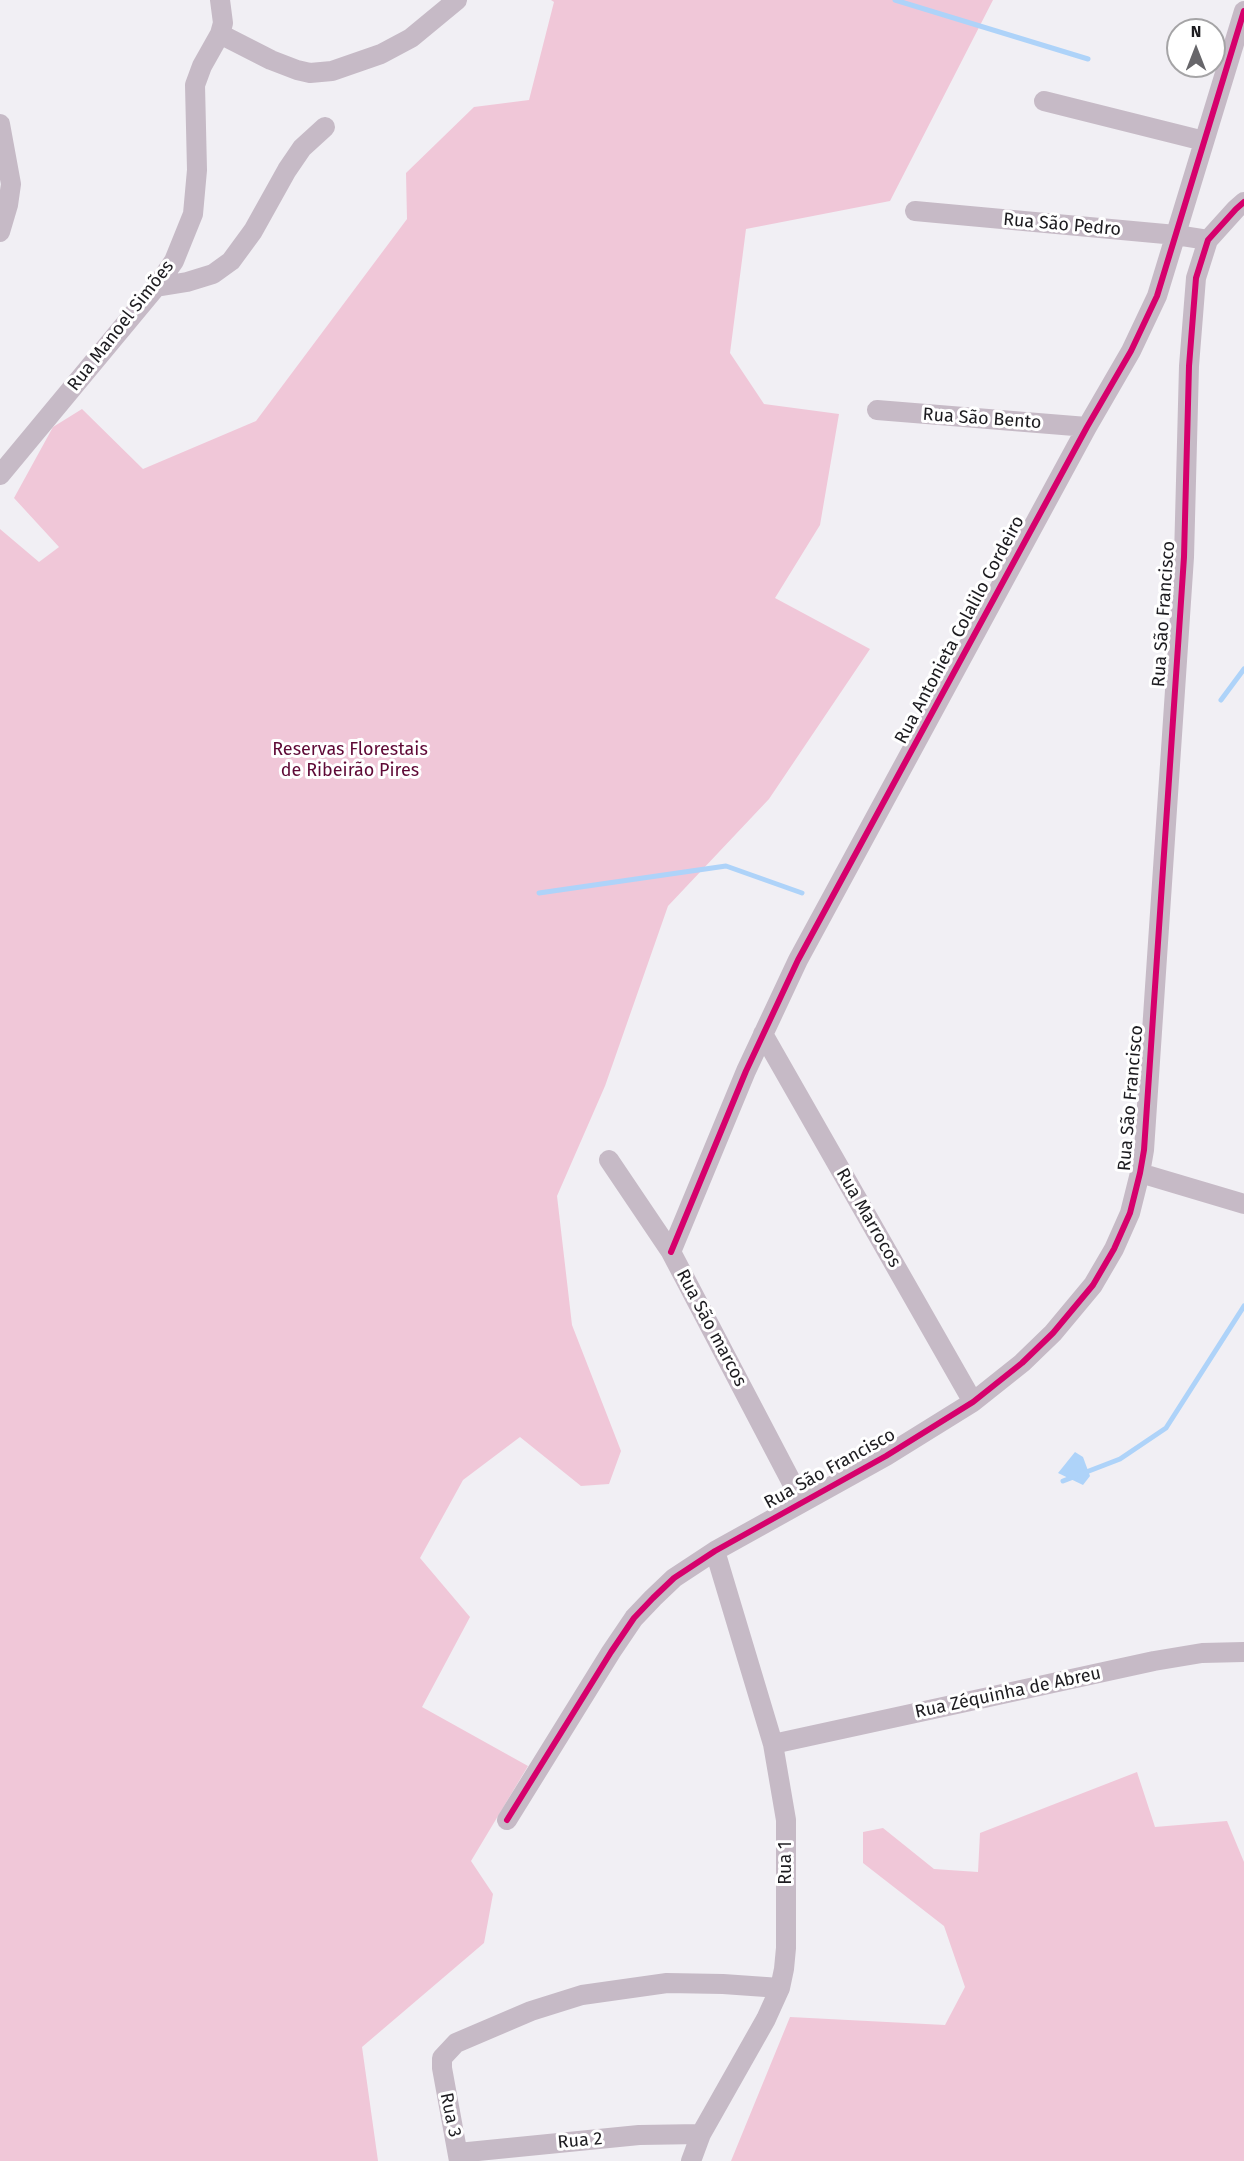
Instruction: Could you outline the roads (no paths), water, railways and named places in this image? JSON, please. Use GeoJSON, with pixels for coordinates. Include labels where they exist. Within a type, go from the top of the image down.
{"type":"FeatureCollection","features":[{"type":"Feature","properties":{"kind":"street"},"geometry":{"type":"LineString","coordinates":[[219,0],[223,23],[220,34],[272,60],[310,73],[332,71],[364,61],[391,49],[433,21],[457,0]]}},
{"type":"Feature","properties":{"kind":"street","name":"Rua Antonieta Colalilo Cordeiro"},"geometry":{"type":"LineString","coordinates":[[671,1252],[763,1034],[798,960],[1087,427],[1131,351],[1157,296],[1244,11]]}},
{"type":"Feature","properties":{"kind":"street","name":"Rua Manoel Simões"},"geometry":{"type":"LineString","coordinates":[[0,476],[156,287],[174,261],[193,214],[197,170],[195,85],[202,66],[220,34]]}},
{"type":"Feature","properties":{"kind":"street"},"geometry":{"type":"LineString","coordinates":[[1044,101],[1204,141]]}},
{"type":"Feature","properties":{"kind":"street"},"geometry":{"type":"LineString","coordinates":[[0,124],[11,183],[8,206],[0,232]]}},
{"type":"Feature","properties":{"kind":"street"},"geometry":{"type":"LineString","coordinates":[[156,287],[187,282],[213,274],[231,261],[253,231],[297,155],[325,127]]}},
{"type":"Feature","properties":{"kind":"street"},"geometry":{"type":"LineString","coordinates":[[1208,240],[1244,202]]}},
{"type":"Feature","properties":{"kind":"street","name":"Rua São Pedro"},"geometry":{"type":"LineString","coordinates":[[915,211],[1208,240]]}},
{"type":"Feature","properties":{"kind":"street","name":"Rua São Francisco"},"geometry":{"type":"LineString","coordinates":[[507,1820],[634,1618],[674,1578],[715,1551],[886,1456],[973,1401],[1022,1363],[1053,1333],[1093,1285],[1114,1249],[1130,1214],[1144,1150],[1184,557],[1189,366],[1196,278],[1208,240]]}},
{"type":"Feature","properties":{"kind":"street","name":"Rua São Bento"},"geometry":{"type":"LineString","coordinates":[[877,410],[1087,427]]}},
{"type":"Feature","properties":{"kind":"street","name":"Rua Marrocos"},"geometry":{"type":"LineString","coordinates":[[763,1034],[973,1401]]}},
{"type":"Feature","properties":{"kind":"street","name":"Rua São marcos"},"geometry":{"type":"LineString","coordinates":[[609,1160],[671,1252],[802,1502]]}},
{"type":"Feature","properties":{"kind":"street"},"geometry":{"type":"LineString","coordinates":[[1140,1173],[1244,1204]]}},
{"type":"Feature","properties":{"kind":"street","name":"Rua 1"},"geometry":{"type":"LineString","coordinates":[[691,2161],[701,2134],[766,2019],[780,1988],[786,1948],[786,1820],[773,1744],[715,1551]]}},
{"type":"Feature","properties":{"kind":"street","name":"Rua Zéquinha de Abreu"},"geometry":{"type":"LineString","coordinates":[[773,1744],[1154,1661],[1202,1653],[1244,1652]]}},
{"type":"Feature","properties":{"kind":"street","name":"Rua 3"},"geometry":{"type":"LineString","coordinates":[[459,2157],[442,2068],[442,2058],[456,2043],[531,2011],[582,1995],[667,1983],[780,1988]]}},
{"type":"Feature","properties":{"kind":"street","name":"Rua 2"},"geometry":{"type":"LineString","coordinates":[[459,2157],[639,2135],[701,2134]]}},
{"type":"Feature","properties":{"kind":"water"},"geometry":{"type":"Polygon","coordinates":[[[1075,1452],[1083,1457],[1090,1476],[1083,1485],[1058,1473],[1075,1452]]]}},
{"type":"Feature","properties":{"kind":"waterway"},"geometry":{"type":"LineString","coordinates":[[895,0],[1088,59]]}},
{"type":"Feature","properties":{"kind":"waterway"},"geometry":{"type":"LineString","coordinates":[[1221,700],[1244,669]]}},
{"type":"Feature","properties":{"kind":"waterway"},"geometry":{"type":"LineString","coordinates":[[539,893],[726,866],[802,893]]}},
{"type":"Feature","properties":{"kind":"waterway"},"geometry":{"type":"LineString","coordinates":[[1063,1481],[1120,1459],[1166,1428],[1244,1306]]}},
{"type":"Feature","properties":{"kind":"park label","name":"Reservas Florestais de Ribeirão Pires"},"geometry":{"type":"Point","coordinates":[350,760]}}]}
